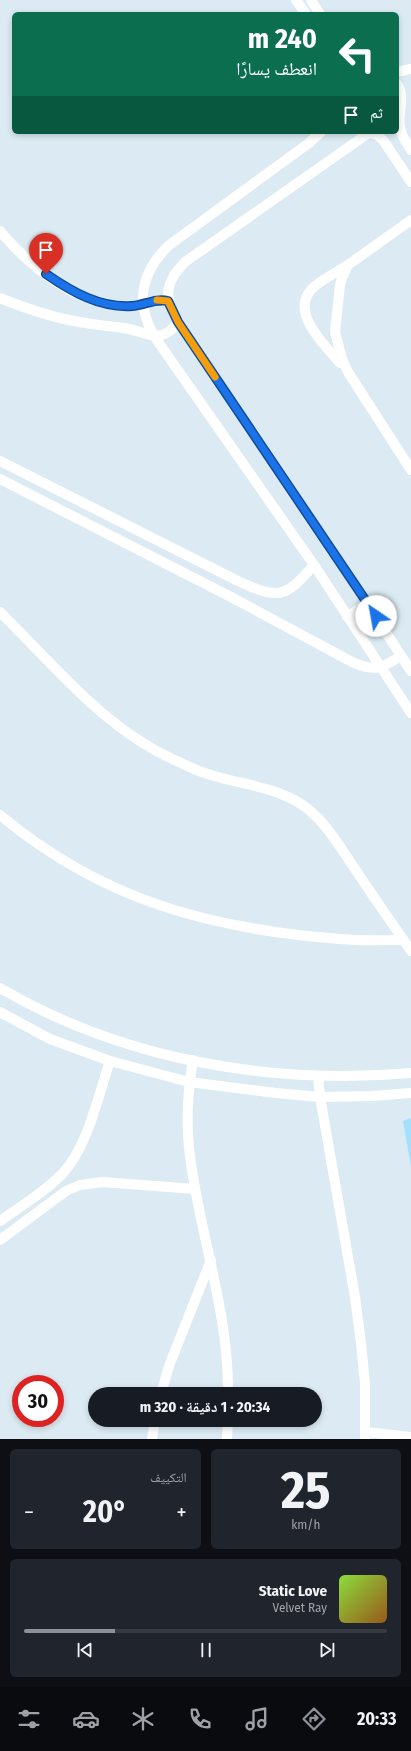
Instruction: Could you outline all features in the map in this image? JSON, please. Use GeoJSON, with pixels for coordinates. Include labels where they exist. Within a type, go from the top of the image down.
{"type":"FeatureCollection","features":[{"type":"Feature","properties":{"kind":"street"},"geometry":{"type":"LineString","coordinates":[[296,0],[305,12]]}},
{"type":"Feature","properties":{"kind":"street"},"geometry":{"type":"LineString","coordinates":[[311,0],[319,12]]}},
{"type":"Feature","properties":{"kind":"street"},"geometry":{"type":"LineString","coordinates":[[399,72],[411,69]]}},
{"type":"Feature","properties":{"kind":"street"},"geometry":{"type":"LineString","coordinates":[[399,88],[402,94],[402,102],[399,110]]}},
{"type":"Feature","properties":{"kind":"street"},"geometry":{"type":"LineString","coordinates":[[399,111],[411,103]]}},
{"type":"Feature","properties":{"kind":"street"},"geometry":{"type":"LineString","coordinates":[[399,120],[402,136],[411,150]]}},
{"type":"Feature","properties":{"kind":"street"},"geometry":{"type":"LineString","coordinates":[[319,134],[309,143],[168,246],[157,258],[148,272],[143,288],[143,305],[147,321],[154,336],[314,565],[411,713]]}},
{"type":"Feature","properties":{"kind":"street"},"geometry":{"type":"LineString","coordinates":[[365,134],[185,262],[176,271],[170,282],[168,301],[178,322],[411,671]]}},
{"type":"Feature","properties":{"kind":"street"},"geometry":{"type":"LineString","coordinates":[[373,134],[384,140],[408,170],[411,182]]}},
{"type":"Feature","properties":{"kind":"street"},"geometry":{"type":"LineString","coordinates":[[411,220],[348,265],[314,287],[308,295],[305,305],[305,315],[309,325],[348,372],[411,470]]}},
{"type":"Feature","properties":{"kind":"street"},"geometry":{"type":"LineString","coordinates":[[0,231],[29,262],[77,294],[103,303],[130,306],[143,305],[155,300],[168,301]]}},
{"type":"Feature","properties":{"kind":"street"},"geometry":{"type":"LineString","coordinates":[[348,265],[340,285],[335,332],[339,352],[348,372]]}},
{"type":"Feature","properties":{"kind":"street"},"geometry":{"type":"LineString","coordinates":[[0,298],[55,316],[85,323],[128,329],[154,336],[161,336],[168,333],[178,322]]}},
{"type":"Feature","properties":{"kind":"street"},"geometry":{"type":"LineString","coordinates":[[0,461],[238,581],[263,592],[278,594],[286,591],[299,582],[314,565]]}},
{"type":"Feature","properties":{"kind":"street"},"geometry":{"type":"LineString","coordinates":[[0,480],[231,597],[354,662],[367,667],[381,668],[401,656]]}},
{"type":"Feature","properties":{"kind":"street"},"geometry":{"type":"LineString","coordinates":[[231,597],[238,589],[238,581]]}},
{"type":"Feature","properties":{"kind":"street"},"geometry":{"type":"LineString","coordinates":[[254,609],[254,601],[263,592]]}},
{"type":"Feature","properties":{"kind":"street"},"geometry":{"type":"LineString","coordinates":[[347,617],[367,603]]}},
{"type":"Feature","properties":{"kind":"street"},"geometry":{"type":"LineString","coordinates":[[0,612],[80,694],[106,718],[141,742],[178,762],[217,777],[281,793],[301,804],[319,819],[333,837],[411,951]]}},
{"type":"Feature","properties":{"kind":"street"},"geometry":{"type":"LineString","coordinates":[[0,815],[18,830],[60,859],[109,886],[161,907],[214,922],[278,933],[342,939],[403,940]]}},
{"type":"Feature","properties":{"kind":"street"},"geometry":{"type":"LineString","coordinates":[[0,988],[58,1018],[105,1037],[144,1049],[193,1060],[277,1074],[368,1076],[411,1072]]}},
{"type":"Feature","properties":{"kind":"street"},"geometry":{"type":"LineString","coordinates":[[0,1012],[50,1039],[110,1061],[189,1082],[320,1097],[372,1096],[411,1093]]}},
{"type":"Feature","properties":{"kind":"street"},"geometry":{"type":"LineString","coordinates":[[193,1060],[189,1082],[187,1125],[189,1147],[224,1327],[228,1387]]}},
{"type":"Feature","properties":{"kind":"street"},"geometry":{"type":"LineString","coordinates":[[0,1221],[50,1185],[72,1161],[83,1141],[110,1061]]}},
{"type":"Feature","properties":{"kind":"street"},"geometry":{"type":"LineString","coordinates":[[318,1076],[320,1097],[357,1312],[365,1384],[365,1435],[411,1437]]}},
{"type":"Feature","properties":{"kind":"street"},"geometry":{"type":"LineString","coordinates":[[0,1240],[60,1196],[80,1185],[102,1182],[196,1189]]}},
{"type":"Feature","properties":{"kind":"street"},"geometry":{"type":"LineString","coordinates":[[163,1387],[171,1359],[211,1260]]}},
{"type":"Feature","properties":{"kind":"street"},"geometry":{"type":"LineString","coordinates":[[152,1439],[154,1427]]}},
{"type":"Feature","properties":{"kind":"street"},"geometry":{"type":"LineString","coordinates":[[227,1439],[228,1427]]}},
{"type":"Feature","properties":{"kind":"shaded area"},"geometry":{"type":"Polygon","coordinates":[[[411,1118],[411,1167],[403,1121],[411,1118]]]}},
{"type":"Feature","properties":{"kind":"slow traffic"},"geometry":{"type":"LineString","coordinates":[[157,300],[168,301],[173,315],[215,377]]}},
{"type":"Feature","properties":{"kind":"route"},"geometry":{"type":"LineString","coordinates":[[46,274],[77,294],[103,303],[130,306],[143,305],[155,300],[168,301],[173,315],[376,616]]}}]}
